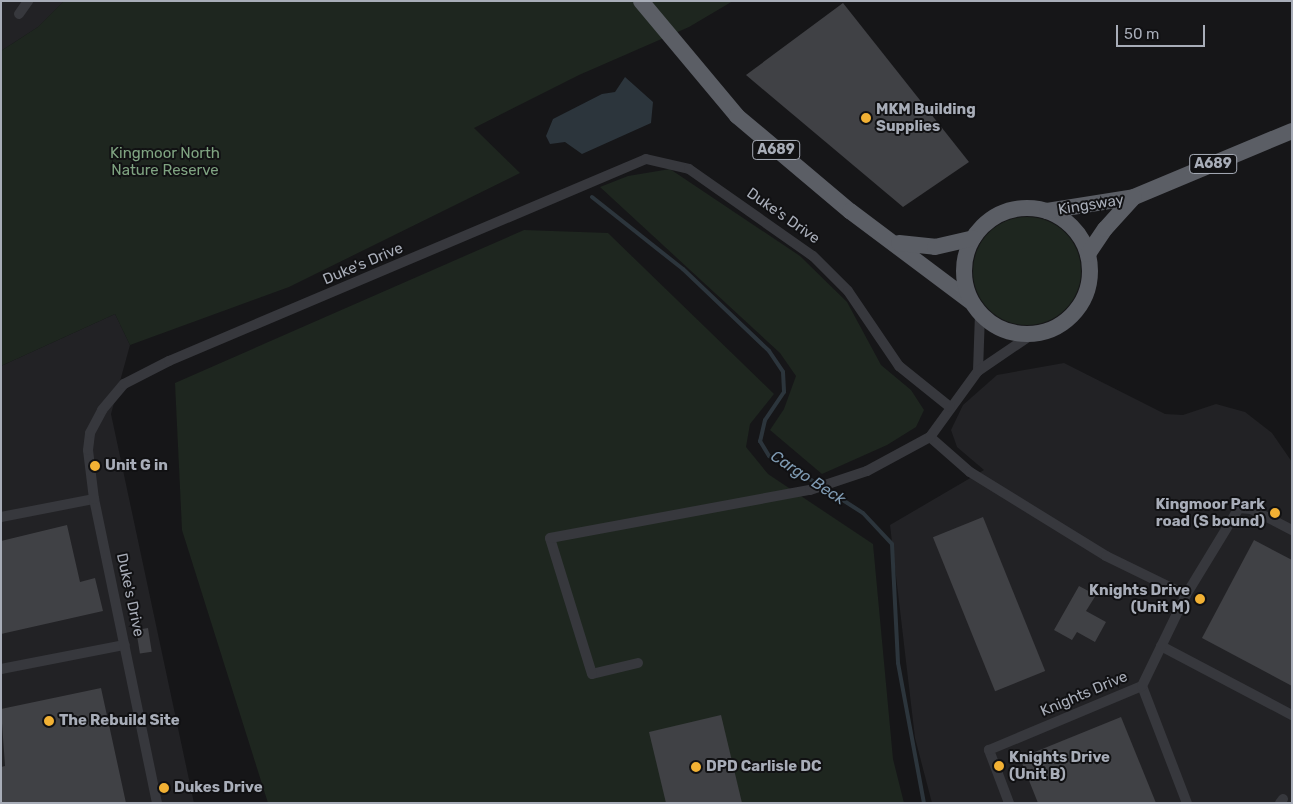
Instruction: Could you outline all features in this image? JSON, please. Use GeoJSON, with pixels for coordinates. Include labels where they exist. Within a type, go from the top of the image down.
{"type":"FeatureCollection","features":[{"type":"Feature","properties":{"kind":"highway","name":"A689"},"geometry":{"type":"LineString","coordinates":[[641,1],[737,116],[850,211],[897,243],[976,308],[1012,333],[1031,335]]}},
{"type":"Feature","properties":{"kind":"highway","name":"Kingsway"},"geometry":{"type":"LineString","coordinates":[[1047,211],[1134,197],[1292,131]]}},
{"type":"Feature","properties":{"kind":"highway","name":"Kingsway"},"geometry":{"type":"LineString","coordinates":[[1088,254],[1112,220],[1134,197]]}},
{"type":"Feature","properties":{"kind":"highway","name":"A689"},"geometry":{"type":"LineString","coordinates":[[976,308],[964,270],[973,238],[989,220],[1007,211],[1047,211]]}},
{"type":"Feature","properties":{"kind":"highway"},"geometry":{"type":"LineString","coordinates":[[1031,335],[1066,322],[1079,308],[1090,273],[1088,254],[1073,228],[1047,211]]}},
{"type":"Feature","properties":{"kind":"highway","name":"A689"},"geometry":{"type":"LineString","coordinates":[[897,243],[935,247],[973,238]]}},
{"type":"Feature","properties":{"kind":"street"},"geometry":{"type":"LineString","coordinates":[[19,14],[28,1]]}},
{"type":"Feature","properties":{"kind":"street","name":"Duke's Drive"},"geometry":{"type":"LineString","coordinates":[[157,803],[94,499],[88,450],[90,433],[102,410],[124,384],[169,361],[646,159],[689,169],[814,256],[848,291],[899,366],[950,407]]}},
{"type":"Feature","properties":{"kind":"street"},"geometry":{"type":"LineString","coordinates":[[976,308],[980,345],[978,371]]}},
{"type":"Feature","properties":{"kind":"street"},"geometry":{"type":"LineString","coordinates":[[638,662],[592,674],[550,538],[810,490],[837,483],[930,437],[978,371],[1031,335]]}},
{"type":"Feature","properties":{"kind":"street"},"geometry":{"type":"LineString","coordinates":[[930,437],[970,472],[1106,556],[1186,595]]}},
{"type":"Feature","properties":{"kind":"street"},"geometry":{"type":"LineString","coordinates":[[1,518],[94,499]]}},
{"type":"Feature","properties":{"kind":"street","name":"Knights Drive"},"geometry":{"type":"LineString","coordinates":[[1009,803],[989,750],[1142,686],[1186,595],[1239,508],[1251,509],[1292,530]]}},
{"type":"Feature","properties":{"kind":"street"},"geometry":{"type":"LineString","coordinates":[[1,669],[125,645]]}},
{"type":"Feature","properties":{"kind":"street"},"geometry":{"type":"LineString","coordinates":[[1161,646],[1292,715]]}},
{"type":"Feature","properties":{"kind":"street"},"geometry":{"type":"LineString","coordinates":[[1142,686],[1187,803]]}},
{"type":"Feature","properties":{"kind":"shaded area"},"geometry":{"type":"Polygon","coordinates":[[[1,1],[64,1],[38,27],[1,51],[1,1]]]}},
{"type":"Feature","properties":{"kind":"shaded area"},"geometry":{"type":"Polygon","coordinates":[[[625,77],[653,102],[651,123],[582,154],[565,142],[550,144],[546,136],[553,119],[602,94],[615,92],[625,77]]]}},
{"type":"Feature","properties":{"kind":"shaded area"},"geometry":{"type":"Polygon","coordinates":[[[115,314],[130,345],[111,414],[194,803],[1,803],[1,366],[115,314]]]}},
{"type":"Feature","properties":{"kind":"shaded area"},"geometry":{"type":"Polygon","coordinates":[[[1064,363],[1165,414],[1183,415],[1216,404],[1245,412],[1272,433],[1292,462],[1292,803],[932,803],[915,738],[890,525],[984,470],[957,447],[951,430],[963,405],[997,375],[1064,363]]]}},
{"type":"Feature","properties":{"kind":"green space","name":"Kingmoor North Nature Reserve"},"geometry":{"type":"Polygon","coordinates":[[[64,1],[733,1],[689,27],[579,75],[474,128],[520,173],[289,287],[130,345],[115,314],[1,366],[1,51],[38,27],[64,1]]]}},
{"type":"Feature","properties":{"kind":"green space"},"geometry":{"type":"Polygon","coordinates":[[[670,169],[800,256],[847,302],[881,365],[911,390],[924,410],[916,427],[887,445],[822,474],[770,430],[784,409],[796,376],[780,353],[600,187],[628,176],[670,169]]]}},
{"type":"Feature","properties":{"kind":"green space"},"geometry":{"type":"Polygon","coordinates":[[[1027,217],[1048,221],[1065,233],[1077,250],[1081,271],[1077,292],[1065,309],[1048,321],[1027,325],[1006,321],[989,309],[977,292],[973,271],[977,250],[989,233],[1006,221],[1027,217]]]}},
{"type":"Feature","properties":{"kind":"green space"},"geometry":{"type":"Polygon","coordinates":[[[524,230],[608,233],[774,394],[750,424],[746,447],[768,474],[873,544],[893,759],[904,803],[268,803],[182,530],[175,383],[524,230]]]}},
{"type":"Feature","properties":{"kind":"building","name":"MKM Building Supplies"},"geometry":{"type":"Polygon","coordinates":[[[843,3],[969,162],[903,207],[746,75],[843,3]]]}},
{"type":"Feature","properties":{"kind":"building"},"geometry":{"type":"Polygon","coordinates":[[[983,517],[1045,671],[995,691],[933,537],[983,517]]]}},
{"type":"Feature","properties":{"kind":"building"},"geometry":{"type":"Polygon","coordinates":[[[67,525],[80,582],[95,578],[103,611],[1,634],[1,541],[67,525]]]}},
{"type":"Feature","properties":{"kind":"building"},"geometry":{"type":"Polygon","coordinates":[[[1254,540],[1292,560],[1292,686],[1202,638],[1254,540]]]}},
{"type":"Feature","properties":{"kind":"building"},"geometry":{"type":"Polygon","coordinates":[[[1079,586],[1096,595],[1086,611],[1106,622],[1095,642],[1077,632],[1072,640],[1054,630],[1079,586]]]}},
{"type":"Feature","properties":{"kind":"building"},"geometry":{"type":"Polygon","coordinates":[[[148,628],[152,652],[140,654],[136,630],[148,628]]]}},
{"type":"Feature","properties":{"kind":"building"},"geometry":{"type":"Polygon","coordinates":[[[101,688],[126,803],[1,803],[1,767],[5,766],[1,709],[101,688]]]}},
{"type":"Feature","properties":{"kind":"building","name":"DPD Carlisle DC"},"geometry":{"type":"Polygon","coordinates":[[[721,715],[742,803],[666,803],[649,732],[721,715]]]}},
{"type":"Feature","properties":{"kind":"building"},"geometry":{"type":"Polygon","coordinates":[[[1121,717],[1156,803],[1038,803],[1020,758],[1121,717]]]}},
{"type":"Feature","properties":{"kind":"waterway","name":"Cargo Beck"},"geometry":{"type":"LineString","coordinates":[[592,197],[683,269],[769,351],[783,372],[784,392],[765,420],[760,441],[769,456],[818,484]]}},
{"type":"Feature","properties":{"kind":"waterway","name":"Cargo Beck"},"geometry":{"type":"LineString","coordinates":[[824,488],[863,513],[892,544],[898,663],[924,803]]}},
{"type":"Feature","properties":{"kind":"place","name":"MKM Building Supplies"},"geometry":{"type":"Point","coordinates":[866,118]}},
{"type":"Feature","properties":{"kind":"place","name":"Unit G in"},"geometry":{"type":"Point","coordinates":[95,466]}},
{"type":"Feature","properties":{"kind":"place","name":"Kingmoor Park road (S bound)"},"geometry":{"type":"Point","coordinates":[1275,513]}},
{"type":"Feature","properties":{"kind":"place","name":"Knights Drive (Unit M)"},"geometry":{"type":"Point","coordinates":[1200,599]}},
{"type":"Feature","properties":{"kind":"place","name":"The Rebuild Site"},"geometry":{"type":"Point","coordinates":[49,721]}},
{"type":"Feature","properties":{"kind":"place","name":"Knights Drive (Unit B)"},"geometry":{"type":"Point","coordinates":[999,766]}},
{"type":"Feature","properties":{"kind":"place","name":"DPD Carlisle DC"},"geometry":{"type":"Point","coordinates":[696,767]}},
{"type":"Feature","properties":{"kind":"place","name":"Dukes Drive"},"geometry":{"type":"Point","coordinates":[164,788]}}]}
